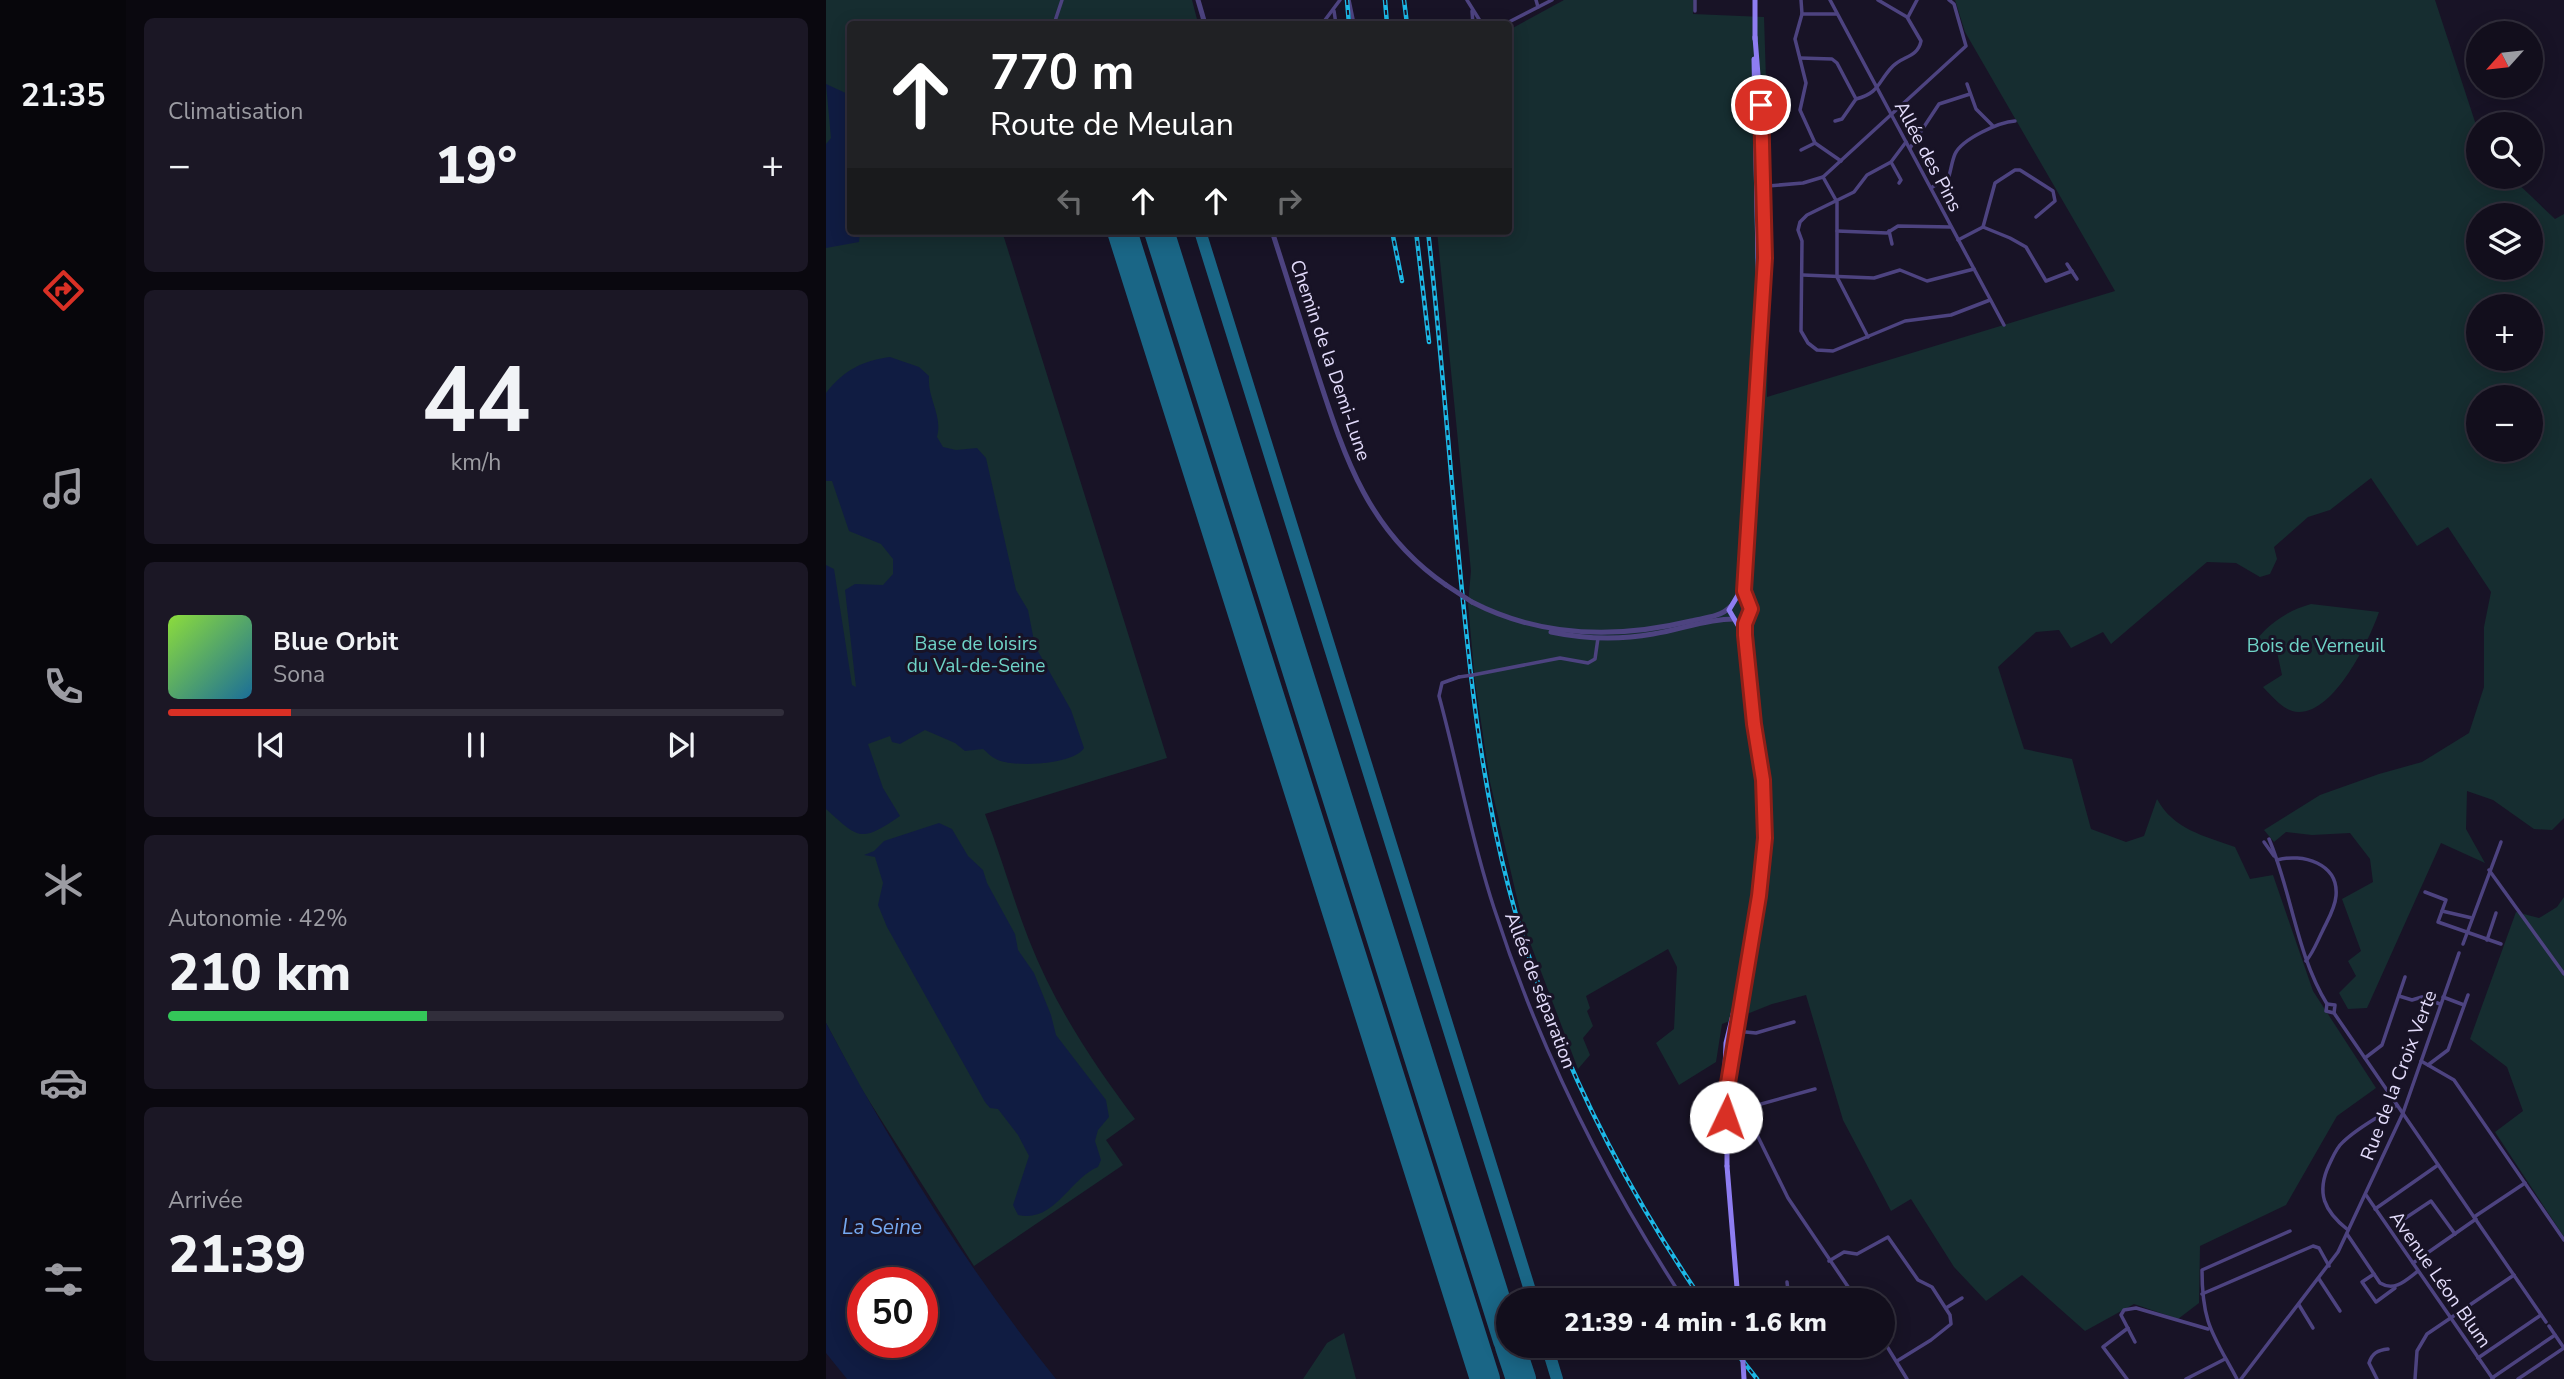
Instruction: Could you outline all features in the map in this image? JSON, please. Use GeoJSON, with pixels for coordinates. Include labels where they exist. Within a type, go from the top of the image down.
{"type":"FeatureCollection","features":[{"type":"Feature","properties":{"kind":"main road"},"geometry":{"type":"LineString","coordinates":[[1755,0],[1760,330]]}},
{"type":"Feature","properties":{"kind":"main road"},"geometry":{"type":"LineString","coordinates":[[1754,724],[1745,635],[1751,609],[1744,591],[1765,258],[1764,185],[1755,37]]}},
{"type":"Feature","properties":{"kind":"main road"},"geometry":{"type":"LineString","coordinates":[[1727,1166],[1725,1093],[1759,896],[1765,838],[1763,780],[1745,683],[1740,630],[1734,620],[1732,604],[1738,595],[1749,500]]}},
{"type":"Feature","properties":{"kind":"main road"},"geometry":{"type":"LineString","coordinates":[[1732,604],[1740,599],[1748,603]]}},
{"type":"Feature","properties":{"kind":"main road"},"geometry":{"type":"LineString","coordinates":[[1734,620],[1742,622],[1749,618]]}},
{"type":"Feature","properties":{"kind":"main road"},"geometry":{"type":"LineString","coordinates":[[1737,1288],[1727,1166],[1725,1093],[1727,1038],[1738,989],[1745,977]]}},
{"type":"Feature","properties":{"kind":"main road"},"geometry":{"type":"LineString","coordinates":[[1743,1358],[1744,1379]]}},
{"type":"Feature","properties":{"kind":"street"},"geometry":{"type":"LineString","coordinates":[[1055,21],[1062,0]]}},
{"type":"Feature","properties":{"kind":"street"},"geometry":{"type":"LineString","coordinates":[[1198,0],[1204,21]]}},
{"type":"Feature","properties":{"kind":"street"},"geometry":{"type":"LineString","coordinates":[[1324,21],[1340,0]]}},
{"type":"Feature","properties":{"kind":"street"},"geometry":{"type":"LineString","coordinates":[[1349,0],[1353,21]]}},
{"type":"Feature","properties":{"kind":"street"},"geometry":{"type":"LineString","coordinates":[[1467,0],[1477,21]]}},
{"type":"Feature","properties":{"kind":"street"},"geometry":{"type":"LineString","coordinates":[[1536,0],[1538,7]]}},
{"type":"Feature","properties":{"kind":"street"},"geometry":{"type":"LineString","coordinates":[[1511,21],[1552,0]]}},
{"type":"Feature","properties":{"kind":"street"},"geometry":{"type":"LineString","coordinates":[[1695,0],[1695,12]]}},
{"type":"Feature","properties":{"kind":"street"},"geometry":{"type":"LineString","coordinates":[[1801,0],[1802,14],[1795,39],[1806,83],[1800,110],[1815,143],[1841,161]]}},
{"type":"Feature","properties":{"kind":"street","name":"Allée des Pins"},"geometry":{"type":"LineString","coordinates":[[1830,0],[2004,325]]}},
{"type":"Feature","properties":{"kind":"street"},"geometry":{"type":"LineString","coordinates":[[1835,121],[1842,119],[1856,99],[1878,89],[1893,65],[1914,54],[1920,46],[1921,41],[1908,17],[1878,0]]}},
{"type":"Feature","properties":{"kind":"street"},"geometry":{"type":"LineString","coordinates":[[1908,17],[1917,0]]}},
{"type":"Feature","properties":{"kind":"street"},"geometry":{"type":"LineString","coordinates":[[1756,185],[1803,183],[1824,177],[1966,46],[1954,4],[1949,0]]}},
{"type":"Feature","properties":{"kind":"street"},"geometry":{"type":"LineString","coordinates":[[1470,6],[1477,21]]}},
{"type":"Feature","properties":{"kind":"street"},"geometry":{"type":"LineString","coordinates":[[1334,9],[1336,21]]}},
{"type":"Feature","properties":{"kind":"street"},"geometry":{"type":"LineString","coordinates":[[1802,14],[1837,14]]}},
{"type":"Feature","properties":{"kind":"street"},"geometry":{"type":"LineString","coordinates":[[1800,58],[1837,62],[1856,99]]}},
{"type":"Feature","properties":{"kind":"street"},"geometry":{"type":"LineString","coordinates":[[1967,84],[1976,109],[1993,126]]}},
{"type":"Feature","properties":{"kind":"street"},"geometry":{"type":"LineString","coordinates":[[1910,149],[1939,104],[1970,94]]}},
{"type":"Feature","properties":{"kind":"street"},"geometry":{"type":"LineString","coordinates":[[1931,188],[1949,176],[1956,152],[1961,147],[1993,126],[2015,121]]}},
{"type":"Feature","properties":{"kind":"street"},"geometry":{"type":"LineString","coordinates":[[1906,142],[1891,162],[1867,174],[1854,192],[1807,215],[1798,226],[1802,241],[1800,265],[1803,275],[1801,331],[1808,343],[1818,350],[1828,351],[1905,321],[1951,315],[1990,300]]}},
{"type":"Feature","properties":{"kind":"street"},"geometry":{"type":"LineString","coordinates":[[1801,150],[1815,143]]}},
{"type":"Feature","properties":{"kind":"street"},"geometry":{"type":"LineString","coordinates":[[1891,162],[1901,180],[1899,183]]}},
{"type":"Feature","properties":{"kind":"street"},"geometry":{"type":"LineString","coordinates":[[1958,240],[1983,227],[1995,183],[2015,170],[2020,170],[2053,191],[2055,201],[2036,217]]}},
{"type":"Feature","properties":{"kind":"street"},"geometry":{"type":"LineString","coordinates":[[1824,177],[1837,202],[1837,277],[1867,337]]}},
{"type":"Feature","properties":{"kind":"street"},"geometry":{"type":"LineString","coordinates":[[1838,231],[1889,231],[1898,226],[1951,226]]}},
{"type":"Feature","properties":{"kind":"street"},"geometry":{"type":"LineString","coordinates":[[1983,227],[2026,247],[2046,281],[2072,271]]}},
{"type":"Feature","properties":{"kind":"street"},"geometry":{"type":"LineString","coordinates":[[1889,231],[1892,244]]}},
{"type":"Feature","properties":{"kind":"street","name":"Chemin de la Demi-Lune"},"geometry":{"type":"LineString","coordinates":[[1273,235],[1344,456],[1363,495],[1401,547],[1446,585],[1472,601],[1528,625],[1559,634],[1599,635]]}},
{"type":"Feature","properties":{"kind":"street"},"geometry":{"type":"LineString","coordinates":[[2067,264],[2077,279]]}},
{"type":"Feature","properties":{"kind":"street"},"geometry":{"type":"LineString","coordinates":[[1803,275],[1874,278],[1900,270],[1920,280],[1934,281],[1974,269]]}},
{"type":"Feature","properties":{"kind":"street"},"geometry":{"type":"LineString","coordinates":[[1599,635],[1671,626],[1720,614],[1732,604]]}},
{"type":"Feature","properties":{"kind":"street"},"geometry":{"type":"LineString","coordinates":[[1599,635],[1652,635],[1717,620],[1734,620]]}},
{"type":"Feature","properties":{"kind":"street","name":"Allée de séparation"},"geometry":{"type":"LineString","coordinates":[[1599,635],[1595,659],[1588,663],[1560,658],[1459,677],[1442,683],[1439,696],[1493,907],[1513,962],[1571,1103],[1638,1231],[1676,1288]]}},
{"type":"Feature","properties":{"kind":"street"},"geometry":{"type":"LineString","coordinates":[[2269,839],[2292,905],[2306,961],[2328,1004],[2326,1011],[2334,1013],[2564,1348],[2518,1379]]}},
{"type":"Feature","properties":{"kind":"street"},"geometry":{"type":"LineString","coordinates":[[2264,842],[2277,860]]}},
{"type":"Feature","properties":{"kind":"street"},"geometry":{"type":"LineString","coordinates":[[2463,944],[2501,842]]}},
{"type":"Feature","properties":{"kind":"street"},"geometry":{"type":"LineString","coordinates":[[2277,860],[2292,856],[2311,859],[2323,867],[2335,885],[2335,904],[2306,961]]}},
{"type":"Feature","properties":{"kind":"street"},"geometry":{"type":"LineString","coordinates":[[2490,870],[2564,974]]}},
{"type":"Feature","properties":{"kind":"street"},"geometry":{"type":"LineString","coordinates":[[2425,892],[2446,900],[2438,922],[2501,944]]}},
{"type":"Feature","properties":{"kind":"street"},"geometry":{"type":"LineString","coordinates":[[2442,911],[2472,918]]}},
{"type":"Feature","properties":{"kind":"street"},"geometry":{"type":"LineString","coordinates":[[2487,940],[2496,913]]}},
{"type":"Feature","properties":{"kind":"street","name":"Rue de la Croix Verte"},"geometry":{"type":"LineString","coordinates":[[2239,1379],[2329,1266],[2347,1232],[2403,1113],[2459,953]]}},
{"type":"Feature","properties":{"kind":"street"},"geometry":{"type":"LineString","coordinates":[[2365,1058],[2382,1045],[2405,977]]}},
{"type":"Feature","properties":{"kind":"street"},"geometry":{"type":"LineString","coordinates":[[2428,1065],[2448,1050],[2468,995]]}},
{"type":"Feature","properties":{"kind":"street"},"geometry":{"type":"LineString","coordinates":[[2399,996],[2412,1000],[2422,997],[2441,1004]]}},
{"type":"Feature","properties":{"kind":"street"},"geometry":{"type":"LineString","coordinates":[[2443,998],[2465,1005]]}},
{"type":"Feature","properties":{"kind":"street"},"geometry":{"type":"LineString","coordinates":[[2328,1004],[2335,1005],[2334,1013]]}},
{"type":"Feature","properties":{"kind":"street"},"geometry":{"type":"LineString","coordinates":[[1727,1038],[1736,1031],[1756,1033],[1794,1023]]}},
{"type":"Feature","properties":{"kind":"street"},"geometry":{"type":"LineString","coordinates":[[2421,1061],[2454,1080],[2564,1240]]}},
{"type":"Feature","properties":{"kind":"street"},"geometry":{"type":"LineString","coordinates":[[1726,1113],[1731,1108],[1742,1109],[1815,1089]]}},
{"type":"Feature","properties":{"kind":"street"},"geometry":{"type":"LineString","coordinates":[[1725,1093],[1742,1109]]}},
{"type":"Feature","properties":{"kind":"street"},"geometry":{"type":"LineString","coordinates":[[1725,1093],[1738,1096],[1742,1109],[1788,1198],[1848,1288]]}},
{"type":"Feature","properties":{"kind":"street"},"geometry":{"type":"LineString","coordinates":[[2396,1286],[2385,1286],[2374,1274],[2324,1201],[2322,1193],[2323,1178],[2343,1142],[2397,1105]]}},
{"type":"Feature","properties":{"kind":"street"},"geometry":{"type":"LineString","coordinates":[[2375,1209],[2438,1165]]}},
{"type":"Feature","properties":{"kind":"street"},"geometry":{"type":"LineString","coordinates":[[2413,1264],[2525,1183]]}},
{"type":"Feature","properties":{"kind":"street","name":"Avenue Léon Blum"},"geometry":{"type":"LineString","coordinates":[[2365,1195],[2492,1378]]}},
{"type":"Feature","properties":{"kind":"street"},"geometry":{"type":"LineString","coordinates":[[2401,1221],[2431,1201],[2455,1234]]}},
{"type":"Feature","properties":{"kind":"street"},"geometry":{"type":"LineString","coordinates":[[2239,1379],[2209,1329],[2202,1294],[2202,1270],[2290,1231]]}},
{"type":"Feature","properties":{"kind":"street"},"geometry":{"type":"LineString","coordinates":[[1829,1261],[1842,1252],[1857,1254],[1888,1237],[1917,1280],[1932,1287],[1951,1317],[1950,1325],[1897,1361]]}},
{"type":"Feature","properties":{"kind":"street"},"geometry":{"type":"LineString","coordinates":[[2202,1294],[2313,1246],[2319,1248],[2329,1266]]}},
{"type":"Feature","properties":{"kind":"street"},"geometry":{"type":"LineString","coordinates":[[2374,1274],[2362,1282],[2376,1302],[2418,1271]]}},
{"type":"Feature","properties":{"kind":"street"},"geometry":{"type":"LineString","coordinates":[[2415,1379],[2419,1344],[2427,1334],[2514,1275]]}},
{"type":"Feature","properties":{"kind":"street"},"geometry":{"type":"LineString","coordinates":[[2319,1279],[2340,1311]]}},
{"type":"Feature","properties":{"kind":"street"},"geometry":{"type":"LineString","coordinates":[[1787,1283],[1788,1288]]}},
{"type":"Feature","properties":{"kind":"street"},"geometry":{"type":"LineString","coordinates":[[1946,1308],[1962,1298]]}},
{"type":"Feature","properties":{"kind":"street"},"geometry":{"type":"LineString","coordinates":[[2299,1305],[2313,1328]]}},
{"type":"Feature","properties":{"kind":"street"},"geometry":{"type":"LineString","coordinates":[[2135,1342],[2121,1315],[2124,1310],[2136,1308],[2209,1329]]}},
{"type":"Feature","properties":{"kind":"street"},"geometry":{"type":"LineString","coordinates":[[2479,1358],[2541,1315]]}},
{"type":"Feature","properties":{"kind":"street"},"geometry":{"type":"LineString","coordinates":[[2127,1379],[2103,1347],[2128,1328]]}},
{"type":"Feature","properties":{"kind":"street"},"geometry":{"type":"LineString","coordinates":[[2492,1378],[2555,1335]]}},
{"type":"Feature","properties":{"kind":"street"},"geometry":{"type":"LineString","coordinates":[[2559,1341],[2564,1337]]}},
{"type":"Feature","properties":{"kind":"street"},"geometry":{"type":"LineString","coordinates":[[2377,1379],[2369,1363],[2371,1356],[2380,1350],[2388,1349]]}},
{"type":"Feature","properties":{"kind":"street"},"geometry":{"type":"LineString","coordinates":[[1895,1358],[1907,1379]]}},
{"type":"Feature","properties":{"kind":"street"},"geometry":{"type":"LineString","coordinates":[[2186,1379],[2225,1359]]}},
{"type":"Feature","properties":{"kind":"green space","name":"Base de loisirs du Val-de-Seine"},"geometry":{"type":"Polygon","coordinates":[[[826,0],[1192,0],[1197,21],[847,21],[847,235],[1003,235],[1167,758],[985,814],[1039,964],[1090,1055],[1135,1119],[1106,1140],[1123,1165],[974,1266],[859,1085],[826,1023],[826,0]]]}},
{"type":"Feature","properties":{"kind":"green space","name":"Bois de Verneuil"},"geometry":{"type":"Polygon","coordinates":[[[1564,0],[1694,0],[1693,14],[1764,17],[1770,204],[1767,397],[2115,291],[1965,32],[1955,0],[2435,0],[2472,112],[2466,112],[2466,189],[2524,189],[2538,203],[2466,203],[2466,280],[2543,280],[2543,208],[2555,219],[2564,214],[2564,818],[2552,830],[2534,829],[2493,800],[2467,791],[2466,829],[2485,863],[2441,843],[2367,1008],[2348,1009],[2339,993],[2356,976],[2348,961],[2361,951],[2342,899],[2373,882],[2370,859],[2350,833],[2312,835],[2286,832],[2274,842],[2264,830],[2320,795],[2422,762],[2469,733],[2484,687],[2484,627],[2491,592],[2448,527],[2417,546],[2371,478],[2330,510],[2308,517],[2274,547],[2277,559],[2270,574],[2260,577],[2236,563],[2207,562],[2111,644],[2103,632],[2071,648],[2059,630],[2036,632],[1998,667],[2024,749],[2072,759],[2091,829],[2126,842],[2144,836],[2157,799],[2172,818],[2190,830],[2235,847],[2250,879],[2273,875],[2313,991],[2376,1088],[2337,1116],[2286,1205],[2200,1246],[2199,1303],[2178,1319],[2134,1304],[2085,1331],[2022,1275],[1986,1301],[1954,1267],[1911,1199],[1891,1211],[1843,1120],[1806,995],[1772,1004],[1722,1024],[1716,1062],[1679,1085],[1656,1043],[1674,1029],[1677,967],[1668,949],[1586,996],[1590,1008],[1587,1011],[1593,1026],[1583,1038],[1590,1055],[1578,1069],[1523,924],[1490,782],[1475,682],[1468,604],[1471,571],[1437,235],[1512,235],[1512,28],[1564,0]]]}},
{"type":"Feature","properties":{"kind":"green space","name":"Bois de Verneuil"},"geometry":{"type":"Polygon","coordinates":[[[2311,604],[2379,612],[2359,656],[2337,688],[2312,709],[2299,712],[2279,703],[2263,687],[2282,675],[2277,652],[2245,654],[2274,623],[2290,612],[2311,604]]]}},
{"type":"Feature","properties":{"kind":"green space"},"geometry":{"type":"Polygon","coordinates":[[[2564,897],[2564,1237],[2495,1132],[2523,1111],[2507,1067],[2470,1039],[2516,912],[2539,918],[2557,907],[2564,897]]]}},
{"type":"Feature","properties":{"kind":"green space"},"geometry":{"type":"Polygon","coordinates":[[[1344,1333],[1356,1379],[1303,1379],[1327,1343],[1344,1333]]]}},
{"type":"Feature","properties":{"kind":"water"},"geometry":{"type":"Polygon","coordinates":[[[826,84],[847,94],[847,235],[860,235],[859,242],[826,248],[826,144],[831,138],[826,84]]]}},
{"type":"Feature","properties":{"kind":"water"},"geometry":{"type":"Polygon","coordinates":[[[890,357],[919,367],[929,376],[930,392],[938,421],[937,437],[943,447],[956,450],[977,448],[986,458],[1016,590],[1028,610],[1035,646],[1071,710],[1084,748],[1068,758],[1028,764],[1004,762],[983,749],[965,751],[955,743],[925,730],[900,744],[892,742],[890,736],[868,744],[883,788],[900,816],[877,831],[861,834],[846,827],[826,809],[826,565],[834,569],[852,685],[856,687],[845,590],[855,584],[883,585],[893,574],[893,559],[881,544],[849,531],[832,481],[826,481],[826,393],[854,368],[890,357]]]}},
{"type":"Feature","properties":{"kind":"water"},"geometry":{"type":"Polygon","coordinates":[[[939,823],[952,829],[968,856],[983,870],[987,883],[1015,934],[1018,950],[1034,973],[1056,1035],[1106,1100],[1109,1117],[1098,1130],[1095,1141],[1101,1160],[1098,1167],[1078,1181],[1052,1206],[1031,1216],[1018,1215],[1013,1205],[1029,1156],[1018,1135],[998,1109],[990,1108],[985,1102],[887,927],[878,905],[883,883],[875,857],[864,855],[874,851],[884,841],[939,823]]]}},
{"type":"Feature","properties":{"kind":"water","name":"La Seine"},"geometry":{"type":"Polygon","coordinates":[[[826,1023],[877,1116],[933,1207],[992,1295],[1056,1379],[847,1379],[826,1353],[826,1023]]]}},
{"type":"Feature","properties":{"kind":"taxiway"},"geometry":{"type":"LineString","coordinates":[[1201,235],[1529,1288]]}},
{"type":"Feature","properties":{"kind":"taxiway"},"geometry":{"type":"LineString","coordinates":[[1551,1358],[1557,1379]]}},
{"type":"Feature","properties":{"kind":"runway"},"geometry":{"type":"LineString","coordinates":[[1123,235],[1485,1379]]}},
{"type":"Feature","properties":{"kind":"runway"},"geometry":{"type":"LineString","coordinates":[[1160,235],[1496,1302]]}},
{"type":"Feature","properties":{"kind":"runway"},"geometry":{"type":"LineString","coordinates":[[1514,1358],[1521,1379]]}},
{"type":"Feature","properties":{"kind":"railway"},"geometry":{"type":"LineString","coordinates":[[1347,0],[1349,21]]}},
{"type":"Feature","properties":{"kind":"railway"},"geometry":{"type":"LineString","coordinates":[[1385,0],[1387,21]]}},
{"type":"Feature","properties":{"kind":"railway"},"geometry":{"type":"LineString","coordinates":[[1404,0],[1407,21]]}},
{"type":"Feature","properties":{"kind":"railway"},"geometry":{"type":"LineString","coordinates":[[1393,235],[1402,281]]}},
{"type":"Feature","properties":{"kind":"railway"},"geometry":{"type":"LineString","coordinates":[[1416,235],[1429,342]]}},
{"type":"Feature","properties":{"kind":"railway"},"geometry":{"type":"LineString","coordinates":[[1428,235],[1471,679],[1490,805],[1509,889],[1543,998],[1588,1103],[1641,1204],[1694,1288]]}},
{"type":"Feature","properties":{"kind":"railway"},"geometry":{"type":"LineString","coordinates":[[1740,1358],[1757,1379]]}},
{"type":"Feature","properties":{"kind":"route"},"geometry":{"type":"LineString","coordinates":[[1726,1117],[1734,1039],[1759,896],[1765,838],[1763,780],[1745,635],[1745,624],[1751,615],[1751,609],[1744,591],[1765,258],[1761,105]]}}]}
